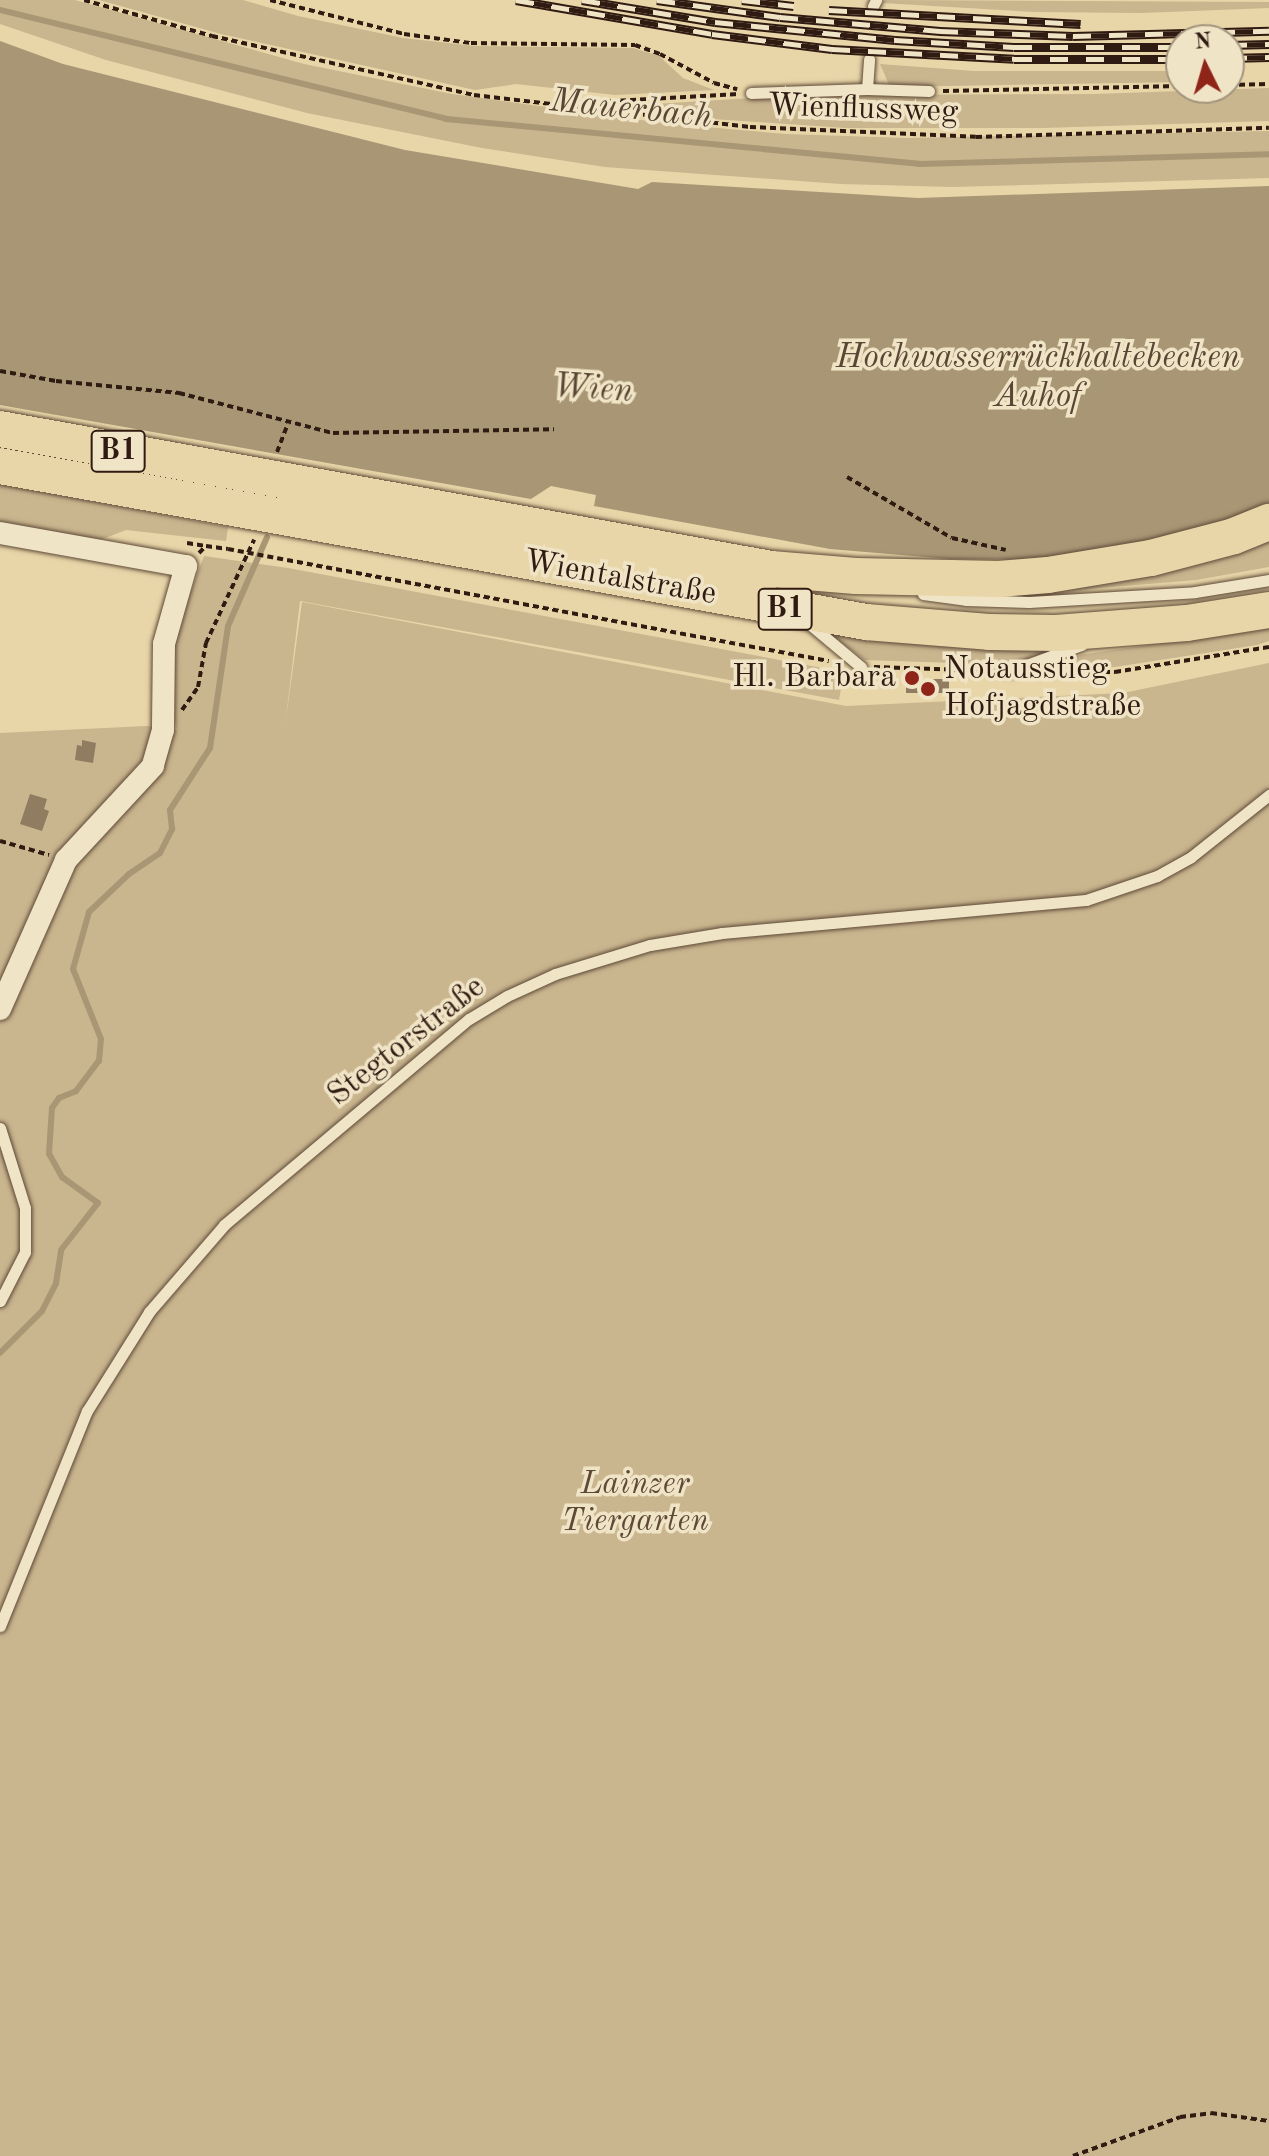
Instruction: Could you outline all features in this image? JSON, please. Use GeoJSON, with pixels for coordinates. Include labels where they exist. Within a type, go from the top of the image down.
{"type":"FeatureCollection","features":[{"type":"Feature","properties":{"kind":"main road","name":"Wientalstraße"},"geometry":{"type":"LineString","coordinates":[[0,429],[771,569],[940,579],[1048,575],[1151,558],[1234,536],[1269,522]]}},
{"type":"Feature","properties":{"kind":"main road","name":"Wientalstraße"},"geometry":{"type":"LineString","coordinates":[[0,466],[866,622],[989,632],[1116,630],[1269,610]]}},
{"type":"Feature","properties":{"kind":"street"},"geometry":{"type":"LineString","coordinates":[[0,533],[186,566],[164,644],[163,730],[153,766],[66,860],[0,1009]]}},
{"type":"Feature","properties":{"kind":"lane"},"geometry":{"type":"LineString","coordinates":[[867,89],[869,59]]}},
{"type":"Feature","properties":{"kind":"lane"},"geometry":{"type":"LineString","coordinates":[[751,93],[867,89],[929,91]]}},
{"type":"Feature","properties":{"kind":"lane"},"geometry":{"type":"LineString","coordinates":[[771,569],[966,600],[1029,602],[1180,593],[1269,580]]}},
{"type":"Feature","properties":{"kind":"lane"},"geometry":{"type":"LineString","coordinates":[[794,610],[861,667]]}},
{"type":"Feature","properties":{"kind":"lane"},"geometry":{"type":"LineString","coordinates":[[1010,671],[1116,630]]}},
{"type":"Feature","properties":{"kind":"lane","name":"Stegtorstraße"},"geometry":{"type":"LineString","coordinates":[[0,1626],[87,1411],[149,1312],[224,1225],[469,1019],[507,996],[555,974],[650,945],[722,933],[1086,900],[1157,876],[1191,857],[1269,795]]}},
{"type":"Feature","properties":{"kind":"lane"},"geometry":{"type":"LineString","coordinates":[[0,1128],[25,1208],[25,1252],[0,1301]]}},
{"type":"Feature","properties":{"kind":"path","name":"Wienflussweg"},"geometry":{"type":"LineString","coordinates":[[84,0],[359,71],[474,95],[750,127],[976,137],[1269,128]]}},
{"type":"Feature","properties":{"kind":"path"},"geometry":{"type":"LineString","coordinates":[[270,0],[404,34],[471,43],[635,45],[714,83],[751,93]]}},
{"type":"Feature","properties":{"kind":"path"},"geometry":{"type":"LineString","coordinates":[[1245,85],[1269,84]]}},
{"type":"Feature","properties":{"kind":"path"},"geometry":{"type":"LineString","coordinates":[[929,91],[1165,86]]}},
{"type":"Feature","properties":{"kind":"path"},"geometry":{"type":"LineString","coordinates":[[546,104],[751,93]]}},
{"type":"Feature","properties":{"kind":"path"},"geometry":{"type":"LineString","coordinates":[[0,371],[56,381],[179,393],[288,424],[333,433],[554,429]]}},
{"type":"Feature","properties":{"kind":"path"},"geometry":{"type":"LineString","coordinates":[[276,458],[288,424]]}},
{"type":"Feature","properties":{"kind":"path"},"geometry":{"type":"LineString","coordinates":[[847,477],[952,538],[1008,550]]}},
{"type":"Feature","properties":{"kind":"path"},"geometry":{"type":"LineString","coordinates":[[198,687],[206,643],[256,536]]}},
{"type":"Feature","properties":{"kind":"path"},"geometry":{"type":"LineString","coordinates":[[186,566],[206,546],[228,549],[861,667],[1115,672],[1269,647]]}},
{"type":"Feature","properties":{"kind":"path"},"geometry":{"type":"LineString","coordinates":[[0,841],[66,860]]}},
{"type":"Feature","properties":{"kind":"path"},"geometry":{"type":"LineString","coordinates":[[1073,2156],[1180,2117],[1211,2113],[1269,2121]]}},
{"type":"Feature","properties":{"kind":"green space"},"geometry":{"type":"Polygon","coordinates":[[[0,0],[75,0],[304,64],[452,94],[670,124],[786,134],[907,138],[1269,131],[1269,178],[953,187],[841,184],[605,167],[482,148],[307,113],[106,60],[0,24],[0,0]]]}},
{"type":"Feature","properties":{"kind":"green space"},"geometry":{"type":"Polygon","coordinates":[[[99,0],[243,0],[298,16],[403,38],[475,46],[633,48],[659,56],[683,78],[714,90],[615,95],[516,84],[475,90],[221,34],[99,0]]]}},
{"type":"Feature","properties":{"kind":"green space"},"geometry":{"type":"Polygon","coordinates":[[[885,0],[1269,2],[1269,8],[1141,13],[1034,12],[883,3],[885,0]]]}},
{"type":"Feature","properties":{"kind":"green space"},"geometry":{"type":"Polygon","coordinates":[[[880,64],[974,71],[1165,71],[1165,82],[890,87],[880,64]]]}},
{"type":"Feature","properties":{"kind":"green space"},"geometry":{"type":"Polygon","coordinates":[[[1269,88],[1269,121],[1043,128],[846,128],[698,118],[606,107],[801,95],[1165,92],[1165,104],[1245,104],[1245,89],[1269,88]]]}},
{"type":"Feature","properties":{"kind":"green space"},"geometry":{"type":"Polygon","coordinates":[[[0,484],[228,527],[226,541],[126,530],[87,545],[0,527],[0,484]]]}},
{"type":"Feature","properties":{"kind":"green space"},"geometry":{"type":"Polygon","coordinates":[[[1269,539],[1269,567],[1196,580],[1064,591],[1064,586],[1269,539]]]}},
{"type":"Feature","properties":{"kind":"green space","name":"Lainzer Tiergarten"},"geometry":{"type":"Polygon","coordinates":[[[204,556],[288,568],[844,672],[839,700],[300,601],[285,726],[302,602],[846,706],[1123,693],[1269,663],[1269,2156],[0,2156],[0,733],[147,726],[177,730],[171,707],[173,640],[204,556]]]}},
{"type":"Feature","properties":{"kind":"green space"},"geometry":{"type":"Polygon","coordinates":[[[1269,628],[1269,641],[1257,645],[1115,667],[1032,668],[1085,654],[1269,628]]]}},
{"type":"Feature","properties":{"kind":"green space"},"geometry":{"type":"Polygon","coordinates":[[[829,633],[1062,648],[1012,665],[865,660],[829,633]]]}},
{"type":"Feature","properties":{"kind":"water","name":"Hochwasserrückhaltebecken Auhof"},"geometry":{"type":"Polygon","coordinates":[[[0,41],[63,64],[405,150],[638,189],[652,182],[918,198],[1269,186],[1269,509],[1139,549],[1049,560],[949,559],[830,549],[594,506],[596,495],[551,486],[531,499],[0,405],[0,41]]]}},
{"type":"Feature","properties":{"kind":"building","name":"Notausstieg Hofjagdstraße"},"geometry":{"type":"Polygon","coordinates":[[[906,679],[949,679],[949,693],[906,693],[906,679]]]}},
{"type":"Feature","properties":{"kind":"building"},"geometry":{"type":"Polygon","coordinates":[[[82,740],[96,743],[93,763],[75,760],[77,745],[82,746],[82,740]]]}},
{"type":"Feature","properties":{"kind":"building"},"geometry":{"type":"Polygon","coordinates":[[[30,794],[47,799],[44,809],[49,811],[42,831],[20,824],[30,794]]]}},
{"type":"Feature","properties":{"kind":"waterway","name":"Mauerbach"},"geometry":{"type":"LineString","coordinates":[[0,10],[446,119],[919,164],[1269,154]]}},
{"type":"Feature","properties":{"kind":"waterway"},"geometry":{"type":"LineString","coordinates":[[0,1353],[42,1311],[56,1283],[61,1250],[98,1203],[62,1177],[49,1154],[52,1108],[59,1098],[76,1091],[99,1061],[101,1039],[73,969],[89,912],[129,874],[160,853],[172,829],[170,810],[210,748],[228,626],[267,537]]}},
{"type":"Feature","properties":{"kind":"railway"},"geometry":{"type":"LineString","coordinates":[[516,0],[712,34],[832,49],[1014,59],[1165,59]]}},
{"type":"Feature","properties":{"kind":"railway"},"geometry":{"type":"LineString","coordinates":[[582,0],[715,22],[895,40],[1014,47],[1165,47]]}},
{"type":"Feature","properties":{"kind":"railway"},"geometry":{"type":"LineString","coordinates":[[657,0],[780,17],[940,31],[1073,36],[1269,31]]}},
{"type":"Feature","properties":{"kind":"railway"},"geometry":{"type":"LineString","coordinates":[[742,0],[794,6]]}},
{"type":"Feature","properties":{"kind":"railway"},"geometry":{"type":"LineString","coordinates":[[829,10],[1081,24]]}},
{"type":"Feature","properties":{"kind":"railway"},"geometry":{"type":"LineString","coordinates":[[1245,45],[1269,44]]}},
{"type":"Feature","properties":{"kind":"railway"},"geometry":{"type":"LineString","coordinates":[[1245,58],[1269,57]]}},
{"type":"Feature","properties":{"kind":"place","name":"Hl. Barbara"},"geometry":{"type":"Point","coordinates":[912,678]}},
{"type":"Feature","properties":{"kind":"place","name":"Notausstieg Hofjagdstraße"},"geometry":{"type":"Point","coordinates":[928,689]}},
{"type":"Feature","properties":{"kind":"water label","name":"Wien"},"geometry":{"type":"Point","coordinates":[593,390]}}]}
